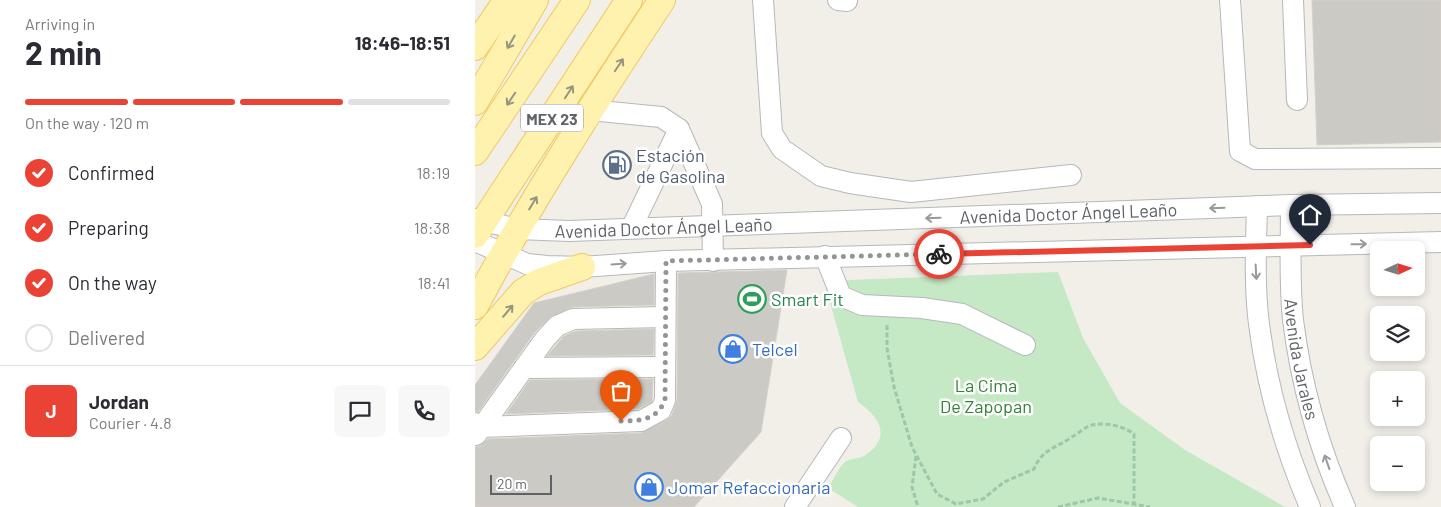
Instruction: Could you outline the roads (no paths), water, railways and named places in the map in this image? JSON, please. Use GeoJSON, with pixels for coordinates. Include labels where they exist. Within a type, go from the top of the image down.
{"type":"FeatureCollection","features":[{"type":"Feature","properties":{"kind":"main road"},"geometry":{"type":"LineString","coordinates":[[475,47],[507,0]]}},
{"type":"Feature","properties":{"kind":"main road"},"geometry":{"type":"LineString","coordinates":[[475,102],[535,0]]}},
{"type":"Feature","properties":{"kind":"main road","name":"MEX 23"},"geometry":{"type":"LineString","coordinates":[[475,152],[577,0]]}},
{"type":"Feature","properties":{"kind":"main road","name":"MEX 23"},"geometry":{"type":"LineString","coordinates":[[477,229],[629,0]]}},
{"type":"Feature","properties":{"kind":"main road"},"geometry":{"type":"LineString","coordinates":[[475,306],[517,229],[590,110],[662,0]]}},
{"type":"Feature","properties":{"kind":"main road"},"geometry":{"type":"LineString","coordinates":[[475,347],[523,292],[539,282],[582,267]]}},
{"type":"Feature","properties":{"kind":"street"},"geometry":{"type":"LineString","coordinates":[[763,0],[772,133],[782,149],[821,176],[850,183],[911,192],[1071,175]]}},
{"type":"Feature","properties":{"kind":"street"},"geometry":{"type":"LineString","coordinates":[[838,0],[847,1]]}},
{"type":"Feature","properties":{"kind":"street"},"geometry":{"type":"LineString","coordinates":[[1230,0],[1240,151],[1255,160],[1441,158]]}},
{"type":"Feature","properties":{"kind":"street"},"geometry":{"type":"LineString","coordinates":[[1293,0],[1297,100]]}},
{"type":"Feature","properties":{"kind":"street"},"geometry":{"type":"LineString","coordinates":[[590,110],[661,117],[679,129],[712,204],[713,261]]}},
{"type":"Feature","properties":{"kind":"street"},"geometry":{"type":"LineString","coordinates":[[631,227],[679,129]]}},
{"type":"Feature","properties":{"kind":"street","name":"Avenida Doctor Ángel Leaño"},"geometry":{"type":"LineString","coordinates":[[477,229],[569,231],[631,227],[808,223],[1257,206],[1441,203]]}},
{"type":"Feature","properties":{"kind":"street","name":"Avenida Jarales"},"geometry":{"type":"LineString","coordinates":[[1291,205],[1293,319],[1308,398],[1319,441],[1345,507]]}},
{"type":"Feature","properties":{"kind":"street","name":"Avenida Jarales"},"geometry":{"type":"LineString","coordinates":[[1257,206],[1256,246],[1259,323],[1267,368],[1290,462],[1309,507]]}},
{"type":"Feature","properties":{"kind":"street"},"geometry":{"type":"LineString","coordinates":[[808,223],[817,257],[841,296],[862,306],[922,308],[962,314],[1025,345]]}},
{"type":"Feature","properties":{"kind":"street","name":"Avenida Doctor Ángel Leaño"},"geometry":{"type":"LineString","coordinates":[[477,229],[503,254],[527,264],[582,267],[666,261],[1441,242]]}},
{"type":"Feature","properties":{"kind":"street"},"geometry":{"type":"LineString","coordinates":[[477,429],[641,421],[661,410],[665,400],[666,261]]}},
{"type":"Feature","properties":{"kind":"street"},"geometry":{"type":"LineString","coordinates":[[477,429],[557,326],[573,319],[665,317]]}},
{"type":"Feature","properties":{"kind":"street"},"geometry":{"type":"LineString","coordinates":[[524,368],[665,367]]}},
{"type":"Feature","properties":{"kind":"street"},"geometry":{"type":"LineString","coordinates":[[795,507],[841,438]]}},
{"type":"Feature","properties":{"kind":"place","name":"Estación de Gasolina"},"geometry":{"type":"Point","coordinates":[617,165]}},
{"type":"Feature","properties":{"kind":"place","name":"Smart Fit"},"geometry":{"type":"Point","coordinates":[752,299]}},
{"type":"Feature","properties":{"kind":"place","name":"Telcel"},"geometry":{"type":"Point","coordinates":[733,349]}},
{"type":"Feature","properties":{"kind":"place","name":"Jomar Refaccionaria"},"geometry":{"type":"Point","coordinates":[649,487]}},
{"type":"Feature","properties":{"kind":"park label","name":"La Cima De Zapopan"},"geometry":{"type":"Point","coordinates":[986,395]}}]}
